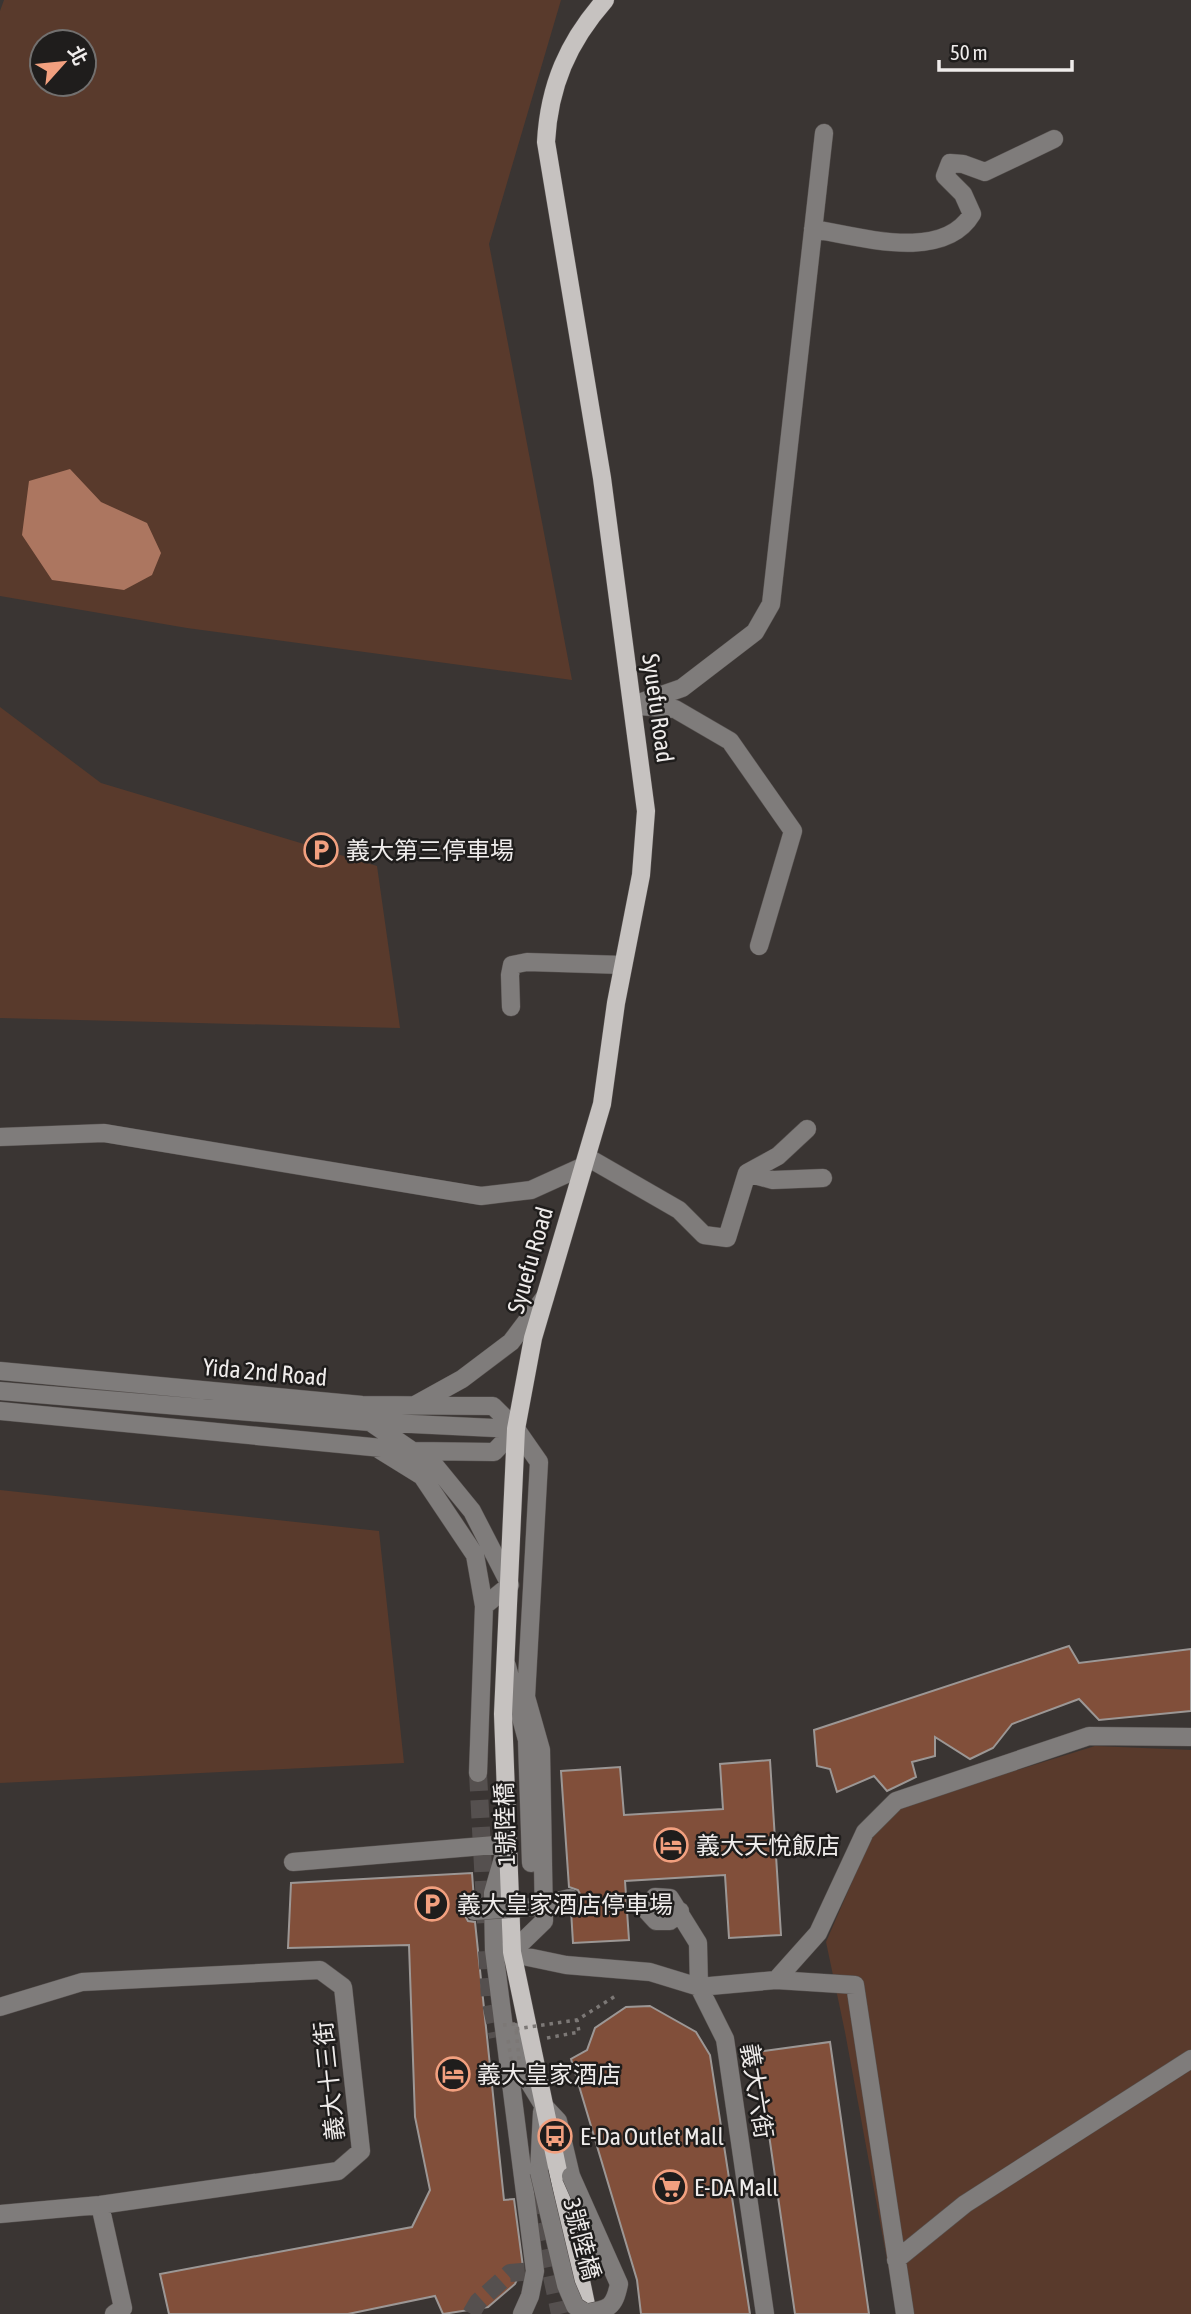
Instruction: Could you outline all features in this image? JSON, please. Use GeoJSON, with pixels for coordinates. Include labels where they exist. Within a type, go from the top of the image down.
{"type":"FeatureCollection","features":[{"type":"Feature","properties":{"kind":"main road","name":"Syuefu Road"},"geometry":{"type":"LineString","coordinates":[[543,2105],[503,1951],[507,1844],[503,1714],[516,1429],[533,1338],[602,1104],[623,965],[641,875],[646,811],[602,478],[547,142],[548,115],[575,38],[605,0]]}},
{"type":"Feature","properties":{"kind":"main road"},"geometry":{"type":"LineString","coordinates":[[556,2173],[588,2314]]}},
{"type":"Feature","properties":{"kind":"street"},"geometry":{"type":"LineString","coordinates":[[633,705],[682,688],[755,632],[771,604],[824,132]]}},
{"type":"Feature","properties":{"kind":"street"},"geometry":{"type":"LineString","coordinates":[[813,229],[908,244],[939,239],[965,227],[972,215],[963,194],[945,176],[950,163],[963,164],[985,172],[1054,138]]}},
{"type":"Feature","properties":{"kind":"street"},"geometry":{"type":"LineString","coordinates":[[633,705],[675,709],[730,741],[793,831],[759,946]]}},
{"type":"Feature","properties":{"kind":"street"},"geometry":{"type":"LineString","coordinates":[[511,1007],[512,965],[527,962],[623,965]]}},
{"type":"Feature","properties":{"kind":"street"},"geometry":{"type":"LineString","coordinates":[[0,1137],[104,1133],[481,1196],[531,1190],[585,1161],[680,1210],[704,1235],[727,1238],[747,1173],[778,1156],[807,1129]]}},
{"type":"Feature","properties":{"kind":"street"},"geometry":{"type":"LineString","coordinates":[[747,1173],[773,1180],[823,1178]]}},
{"type":"Feature","properties":{"kind":"street"},"geometry":{"type":"LineString","coordinates":[[370,1422],[414,1406],[462,1379],[511,1342],[545,1297]]}},
{"type":"Feature","properties":{"kind":"street","name":"Yida 2nd Road"},"geometry":{"type":"LineString","coordinates":[[0,1371],[362,1405],[493,1406],[516,1429]]}},
{"type":"Feature","properties":{"kind":"street","name":"Yida 2nd Road"},"geometry":{"type":"LineString","coordinates":[[0,1391],[370,1422],[516,1429]]}},
{"type":"Feature","properties":{"kind":"street"},"geometry":{"type":"LineString","coordinates":[[0,1411],[413,1451],[494,1452],[516,1429],[539,1462],[526,1697],[541,1750],[544,1921],[503,1951]]}},
{"type":"Feature","properties":{"kind":"street"},"geometry":{"type":"LineString","coordinates":[[370,1422],[436,1467],[472,1511],[510,1585],[484,1606]]}},
{"type":"Feature","properties":{"kind":"street"},"geometry":{"type":"LineString","coordinates":[[374,1447],[422,1476],[475,1555],[484,1606],[478,1773]]}},
{"type":"Feature","properties":{"kind":"street","name":"1號陸橋"},"geometry":{"type":"LineString","coordinates":[[506,1662],[527,1740],[533,1907]]}},
{"type":"Feature","properties":{"kind":"street"},"geometry":{"type":"LineString","coordinates":[[776,1980],[818,1933],[865,1832],[896,1801],[1089,1736],[1191,1737]]}},
{"type":"Feature","properties":{"kind":"street"},"geometry":{"type":"LineString","coordinates":[[293,1861],[507,1844]]}},
{"type":"Feature","properties":{"kind":"street"},"geometry":{"type":"LineString","coordinates":[[474,1910],[533,1907],[570,1898]]}},
{"type":"Feature","properties":{"kind":"street"},"geometry":{"type":"LineString","coordinates":[[680,1911],[698,1943],[699,1987]]}},
{"type":"Feature","properties":{"kind":"street"},"geometry":{"type":"LineString","coordinates":[[503,1951],[566,1965],[650,1972],[699,1987],[776,1980],[855,1985],[905,2314]]}},
{"type":"Feature","properties":{"kind":"street"},"geometry":{"type":"LineString","coordinates":[[503,1951],[509,2031],[536,2271],[522,2314]]}},
{"type":"Feature","properties":{"kind":"street","name":"義大十三街"},"geometry":{"type":"LineString","coordinates":[[0,2007],[82,1982],[320,1970],[343,1987],[361,2151],[338,2171],[100,2205],[0,2214]]}},
{"type":"Feature","properties":{"kind":"street","name":"義大六街"},"geometry":{"type":"LineString","coordinates":[[699,1987],[725,2039],[765,2314]]}},
{"type":"Feature","properties":{"kind":"street"},"geometry":{"type":"LineString","coordinates":[[896,2260],[965,2204],[1191,2059]]}},
{"type":"Feature","properties":{"kind":"street"},"geometry":{"type":"LineString","coordinates":[[543,2105],[558,2121],[568,2149],[556,2173]]}},
{"type":"Feature","properties":{"kind":"street"},"geometry":{"type":"LineString","coordinates":[[543,2105],[556,2173]]}},
{"type":"Feature","properties":{"kind":"street","name":"3號陸橋"},"geometry":{"type":"LineString","coordinates":[[556,2173],[608,2255],[619,2284],[615,2300],[606,2309],[586,2313],[575,2306],[566,2285],[556,2173]]}},
{"type":"Feature","properties":{"kind":"street"},"geometry":{"type":"LineString","coordinates":[[100,2205],[123,2308],[114,2314]]}},
{"type":"Feature","properties":{"kind":"path"},"geometry":{"type":"LineString","coordinates":[[509,2031],[578,2020],[617,1995]]}},
{"type":"Feature","properties":{"kind":"path"},"geometry":{"type":"LineString","coordinates":[[547,2038],[579,2032],[578,2020]]}},
{"type":"Feature","properties":{"kind":"path"},"geometry":{"type":"LineString","coordinates":[[509,2031],[519,2059],[512,2059],[509,2031]]}},
{"type":"Feature","properties":{"kind":"path"},"geometry":{"type":"LineString","coordinates":[[568,2149],[596,2141]]}},
{"type":"Feature","properties":{"kind":"shaded area"},"geometry":{"type":"Polygon","coordinates":[[[4,0],[561,0],[489,244],[572,680],[187,628],[0,596],[0,11],[4,0]]]}},
{"type":"Feature","properties":{"kind":"shaded area"},"geometry":{"type":"Polygon","coordinates":[[[70,469],[101,502],[147,523],[161,553],[152,575],[124,590],[52,580],[22,535],[29,481],[70,469]]]}},
{"type":"Feature","properties":{"kind":"shaded area"},"geometry":{"type":"Polygon","coordinates":[[[0,707],[101,783],[377,866],[400,1028],[0,1018],[0,707]]]}},
{"type":"Feature","properties":{"kind":"shaded area"},"geometry":{"type":"Polygon","coordinates":[[[0,1490],[379,1531],[404,1763],[0,1783],[0,1490]]]}},
{"type":"Feature","properties":{"kind":"shaded area"},"geometry":{"type":"Polygon","coordinates":[[[1095,1746],[1191,1750],[1191,2314],[897,2314],[826,1942],[872,1836],[901,1806],[1095,1746]]]}},
{"type":"Feature","properties":{"kind":"building"},"geometry":{"type":"Polygon","coordinates":[[[1069,1646],[1079,1663],[1191,1649],[1191,1711],[1099,1720],[1079,1699],[1012,1724],[993,1748],[970,1759],[935,1737],[935,1756],[912,1762],[916,1777],[887,1791],[874,1776],[837,1792],[830,1769],[817,1766],[814,1730],[1069,1646]]]}},
{"type":"Feature","properties":{"kind":"building","name":"義大天悅飯店"},"geometry":{"type":"Polygon","coordinates":[[[770,1760],[781,1935],[729,1938],[725,1875],[625,1881],[629,1940],[573,1943],[571,1910],[578,1906],[581,1896],[578,1890],[569,1887],[561,1771],[620,1767],[624,1815],[723,1809],[720,1764],[770,1760]]]}},
{"type":"Feature","properties":{"kind":"building","name":"義大皇家酒店"},"geometry":{"type":"Polygon","coordinates":[[[472,1873],[474,1900],[464,1905],[463,1912],[468,1921],[475,1922],[504,2200],[514,2199],[523,2267],[515,2284],[488,2307],[443,2314],[435,2296],[348,2314],[169,2314],[160,2274],[412,2227],[430,2190],[415,2117],[409,1945],[288,1948],[291,1883],[472,1873]]]}},
{"type":"Feature","properties":{"kind":"building","name":"E-DA Mall"},"geometry":{"type":"Polygon","coordinates":[[[650,2006],[696,2032],[710,2055],[750,2314],[641,2314],[637,2280],[571,2059],[587,2050],[595,2028],[626,2007],[650,2006]]]}},
{"type":"Feature","properties":{"kind":"building"},"geometry":{"type":"Polygon","coordinates":[[[830,2042],[869,2314],[795,2314],[757,2052],[830,2042]]]}},
{"type":"Feature","properties":{"kind":"tunnel"},"geometry":{"type":"LineString","coordinates":[[478,1773],[486,1923]]}},
{"type":"Feature","properties":{"kind":"tunnel"},"geometry":{"type":"LineString","coordinates":[[487,1951],[490,1998],[498,2037]]}},
{"type":"Feature","properties":{"kind":"tunnel"},"geometry":{"type":"LineString","coordinates":[[529,2170],[560,2314]]}},
{"type":"Feature","properties":{"kind":"tunnel"},"geometry":{"type":"LineString","coordinates":[[471,2314],[478,2302],[510,2273],[535,2271]]}},
{"type":"Feature","properties":{"kind":"place","name":"義大第三停車場"},"geometry":{"type":"Point","coordinates":[321,850]}},
{"type":"Feature","properties":{"kind":"place","name":"義大天悅飯店"},"geometry":{"type":"Point","coordinates":[671,1845]}},
{"type":"Feature","properties":{"kind":"place","name":"義大皇家酒店停車場"},"geometry":{"type":"Point","coordinates":[432,1904]}},
{"type":"Feature","properties":{"kind":"place","name":"義大皇家酒店"},"geometry":{"type":"Point","coordinates":[453,2074]}},
{"type":"Feature","properties":{"kind":"place","name":"E-Da Outlet Mall"},"geometry":{"type":"Point","coordinates":[555,2136]}},
{"type":"Feature","properties":{"kind":"place","name":"E-DA Mall"},"geometry":{"type":"Point","coordinates":[670,2187]}}]}
